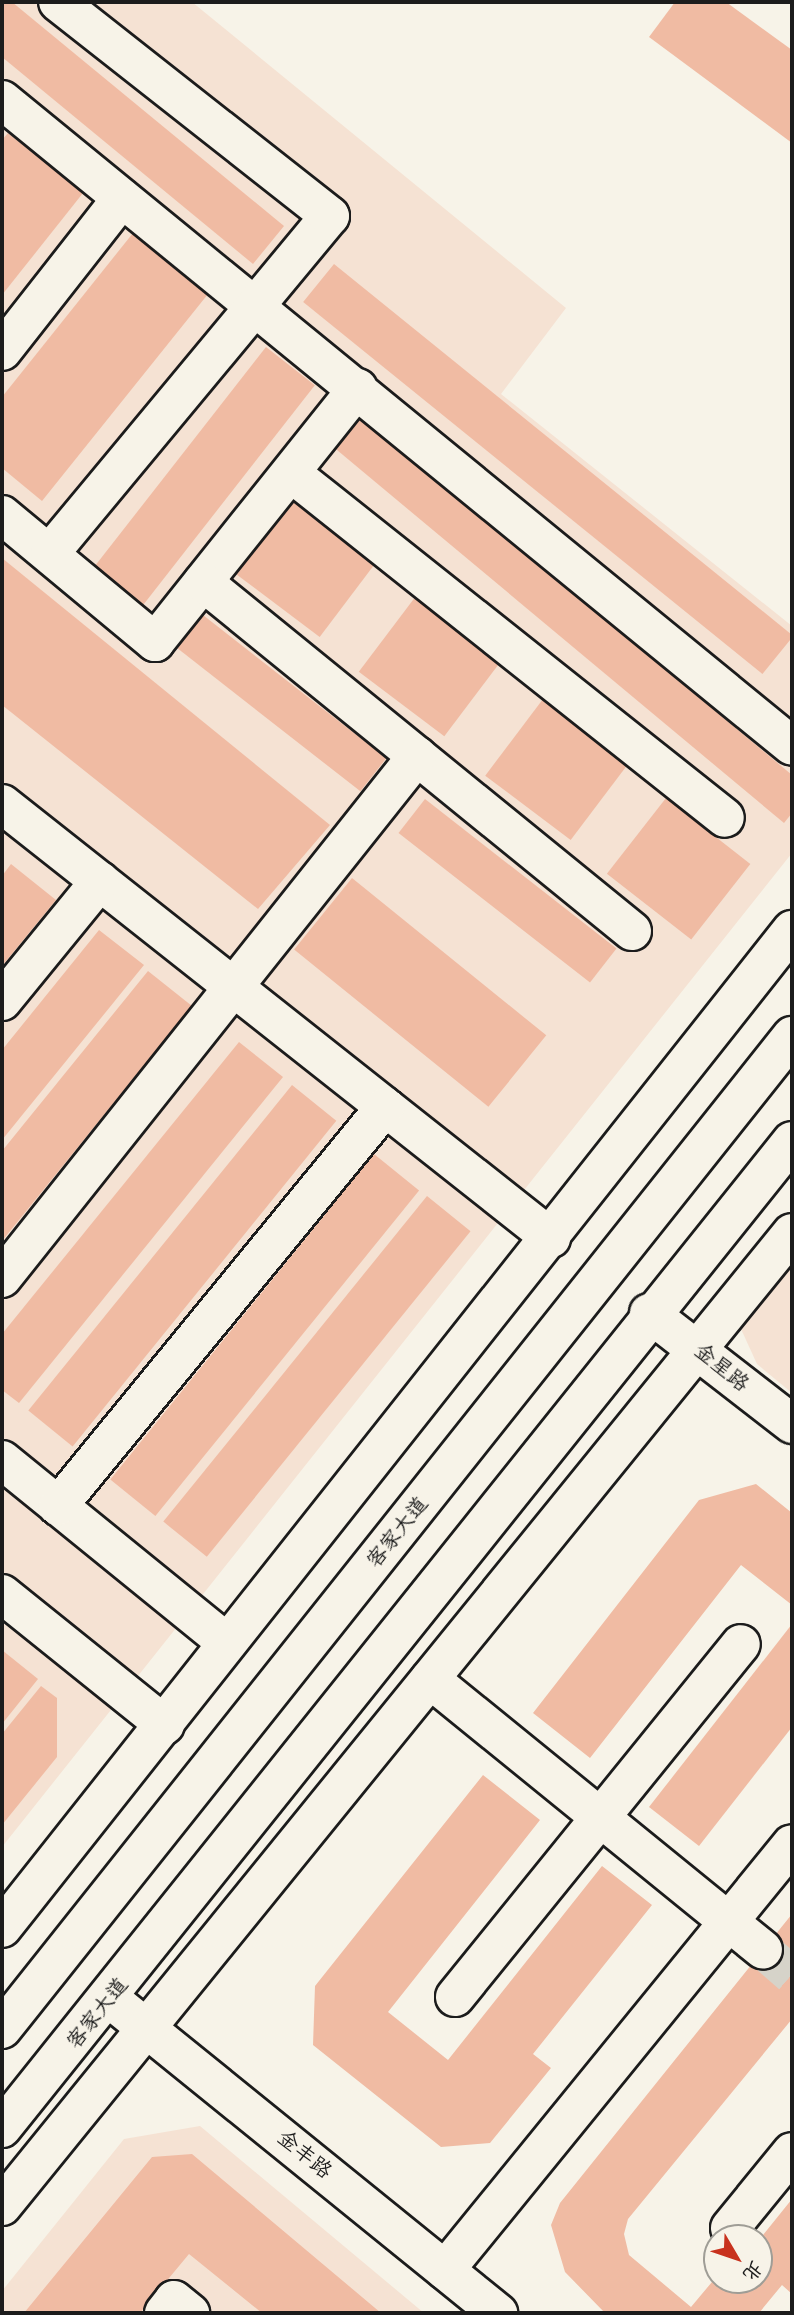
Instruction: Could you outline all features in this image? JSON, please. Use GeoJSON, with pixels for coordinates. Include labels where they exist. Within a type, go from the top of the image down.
{"type":"FeatureCollection","features":[{"type":"Feature","properties":{"kind":"street"},"geometry":{"type":"LineString","coordinates":[[50,553],[330,216],[58,2]]}},
{"type":"Feature","properties":{"kind":"street"},"geometry":{"type":"LineString","coordinates":[[2,100],[256,304],[792,746]]}},
{"type":"Feature","properties":{"kind":"street"},"geometry":{"type":"LineString","coordinates":[[2,351],[122,198]]}},
{"type":"Feature","properties":{"kind":"street"},"geometry":{"type":"LineString","coordinates":[[2,515],[155,642],[358,388]]}},
{"type":"Feature","properties":{"kind":"street"},"geometry":{"type":"LineString","coordinates":[[291,472],[725,818]]}},
{"type":"Feature","properties":{"kind":"street"},"geometry":{"type":"LineString","coordinates":[[203,582],[632,930]]}},
{"type":"Feature","properties":{"kind":"street"},"geometry":{"type":"LineString","coordinates":[[2,1278],[417,756]]}},
{"type":"Feature","properties":{"kind":"street"},"geometry":{"type":"LineString","coordinates":[[2,804],[231,988],[551,1238]]}},
{"type":"Feature","properties":{"kind":"street"},"geometry":{"type":"LineString","coordinates":[[2,1001],[100,881]]}},
{"type":"Feature","properties":{"kind":"street"},"geometry":{"type":"LineString","coordinates":[[2,1928],[165,1725],[226,1642],[551,1238],[792,930]]}},
{"type":"Feature","properties":{"kind":"street","name":"客家大道"},"geometry":{"type":"LineString","coordinates":[[2,2029],[792,1036]]}},
{"type":"Feature","properties":{"kind":"street"},"geometry":{"type":"LineString","coordinates":[[58,1506],[385,1107]]}},
{"type":"Feature","properties":{"kind":"street","name":"客家大道"},"geometry":{"type":"LineString","coordinates":[[2,2128],[109,1998],[649,1312],[792,1141]]}},
{"type":"Feature","properties":{"kind":"street"},"geometry":{"type":"LineString","coordinates":[[2,2206],[792,1233]]}},
{"type":"Feature","properties":{"kind":"street","name":"金星路"},"geometry":{"type":"LineString","coordinates":[[649,1312],[699,1348],[792,1424]]}},
{"type":"Feature","properties":{"kind":"street"},"geometry":{"type":"LineString","coordinates":[[2,1460],[226,1642]]}},
{"type":"Feature","properties":{"kind":"street"},"geometry":{"type":"LineString","coordinates":[[2,1594],[165,1725]]}},
{"type":"Feature","properties":{"kind":"street"},"geometry":{"type":"LineString","coordinates":[[455,1997],[741,1644]]}},
{"type":"Feature","properties":{"kind":"street"},"geometry":{"type":"LineString","coordinates":[[430,1679],[763,1950]]}},
{"type":"Feature","properties":{"kind":"street"},"geometry":{"type":"LineString","coordinates":[[445,2270],[792,1844]]}},
{"type":"Feature","properties":{"kind":"street","name":"金丰路"},"geometry":{"type":"LineString","coordinates":[[109,1998],[147,2025],[498,2313]]}},
{"type":"Feature","properties":{"kind":"street"},"geometry":{"type":"LineString","coordinates":[[733,2224],[792,2152]]}},
{"type":"Feature","properties":{"kind":"street"},"geometry":{"type":"LineString","coordinates":[[164,2313],[174,2300],[190,2313]]}},
{"type":"Feature","properties":{"kind":"shaded area"},"geometry":{"type":"Polygon","coordinates":[[[2,2],[192,2],[566,308],[501,394],[792,626],[792,853],[2,1847],[2,2]]]}},
{"type":"Feature","properties":{"kind":"shaded area"},"geometry":{"type":"Polygon","coordinates":[[[792,1267],[792,1393],[757,1364],[741,1329],[792,1267]]]}},
{"type":"Feature","properties":{"kind":"shaded area"},"geometry":{"type":"Polygon","coordinates":[[[200,2126],[424,2313],[2,2313],[2,2291],[124,2139],[200,2126]]]}},
{"type":"Feature","properties":{"kind":"building"},"geometry":{"type":"Polygon","coordinates":[[[2,2],[12,2],[284,226],[253,264],[2,57],[2,2]]]}},
{"type":"Feature","properties":{"kind":"building"},"geometry":{"type":"Polygon","coordinates":[[[675,2],[726,2],[792,50],[792,143],[649,37],[675,2]]]}},
{"type":"Feature","properties":{"kind":"building"},"geometry":{"type":"Polygon","coordinates":[[[8,133],[83,193],[2,295],[2,140],[8,133]]]}},
{"type":"Feature","properties":{"kind":"building"},"geometry":{"type":"Polygon","coordinates":[[[133,233],[208,294],[42,501],[2,468],[2,397],[133,233]]]}},
{"type":"Feature","properties":{"kind":"building"},"geometry":{"type":"Polygon","coordinates":[[[334,264],[792,635],[762,674],[303,302],[334,264]]]}},
{"type":"Feature","properties":{"kind":"building"},"geometry":{"type":"Polygon","coordinates":[[[266,347],[315,385],[136,614],[87,576],[266,347]]]}},
{"type":"Feature","properties":{"kind":"building"},"geometry":{"type":"Polygon","coordinates":[[[358,413],[792,775],[792,813],[784,823],[331,445],[358,413]]]}},
{"type":"Feature","properties":{"kind":"building"},"geometry":{"type":"Polygon","coordinates":[[[292,496],[377,560],[320,637],[234,573],[292,496]]]}},
{"type":"Feature","properties":{"kind":"building"},"geometry":{"type":"Polygon","coordinates":[[[2,558],[330,825],[258,909],[2,705],[2,558]]]}},
{"type":"Feature","properties":{"kind":"building"},"geometry":{"type":"Polygon","coordinates":[[[416,596],[501,660],[444,736],[359,672],[416,596]]]}},
{"type":"Feature","properties":{"kind":"building"},"geometry":{"type":"Polygon","coordinates":[[[194,608],[386,758],[360,791],[168,641],[194,608]]]}},
{"type":"Feature","properties":{"kind":"building"},"geometry":{"type":"Polygon","coordinates":[[[543,699],[628,763],[571,840],[485,776],[543,699]]]}},
{"type":"Feature","properties":{"kind":"building"},"geometry":{"type":"Polygon","coordinates":[[[666,798],[750,864],[691,940],[607,874],[666,798]]]}},
{"type":"Feature","properties":{"kind":"building"},"geometry":{"type":"Polygon","coordinates":[[[425,799],[616,949],[590,982],[399,833],[425,799]]]}},
{"type":"Feature","properties":{"kind":"building"},"geometry":{"type":"Polygon","coordinates":[[[11,864],[56,900],[2,966],[2,876],[11,864]]]}},
{"type":"Feature","properties":{"kind":"building"},"geometry":{"type":"Polygon","coordinates":[[[352,878],[546,1035],[488,1107],[294,949],[352,878]]]}},
{"type":"Feature","properties":{"kind":"building"},"geometry":{"type":"Polygon","coordinates":[[[99,930],[144,965],[2,1140],[2,1050],[99,930]]]}},
{"type":"Feature","properties":{"kind":"building"},"geometry":{"type":"Polygon","coordinates":[[[148,971],[192,1006],[2,1241],[2,1151],[148,971]]]}},
{"type":"Feature","properties":{"kind":"building"},"geometry":{"type":"Polygon","coordinates":[[[239,1042],[283,1077],[19,1403],[2,1390],[2,1334],[239,1042]]]}},
{"type":"Feature","properties":{"kind":"building"},"geometry":{"type":"Polygon","coordinates":[[[292,1085],[336,1121],[73,1446],[28,1411],[292,1085]]]}},
{"type":"Feature","properties":{"kind":"building"},"geometry":{"type":"Polygon","coordinates":[[[374,1154],[419,1191],[155,1516],[110,1480],[374,1154]]]}},
{"type":"Feature","properties":{"kind":"building"},"geometry":{"type":"Polygon","coordinates":[[[427,1196],[471,1231],[207,1557],[163,1522],[427,1196]]]}},
{"type":"Feature","properties":{"kind":"building"},"geometry":{"type":"Polygon","coordinates":[[[756,1484],[792,1513],[792,1605],[741,1565],[590,1758],[533,1713],[699,1500],[756,1484]]]}},
{"type":"Feature","properties":{"kind":"building"},"geometry":{"type":"Polygon","coordinates":[[[792,1624],[792,1727],[699,1846],[649,1807],[792,1624]]]}},
{"type":"Feature","properties":{"kind":"building"},"geometry":{"type":"Polygon","coordinates":[[[2,1650],[38,1679],[2,1724],[2,1650]]]}},
{"type":"Feature","properties":{"kind":"building"},"geometry":{"type":"Polygon","coordinates":[[[41,1686],[57,1698],[57,1757],[2,1825],[2,1734],[41,1686]]]}},
{"type":"Feature","properties":{"kind":"building"},"geometry":{"type":"Polygon","coordinates":[[[483,1775],[540,1820],[388,2012],[448,2060],[602,1866],[652,1905],[533,2054],[551,2068],[490,2143],[441,2147],[313,2045],[315,1986],[483,1775]]]}},
{"type":"Feature","properties":{"kind":"building"},"geometry":{"type":"Polygon","coordinates":[[[792,1914],[792,2019],[628,2219],[624,2234],[629,2255],[691,2307],[703,2293],[773,2294],[772,2224],[792,2199],[792,2294],[782,2285],[759,2313],[605,2313],[565,2272],[551,2225],[560,2203],[792,1914]]]}},
{"type":"Feature","properties":{"kind":"building"},"geometry":{"type":"Polygon","coordinates":[[[192,2154],[381,2313],[262,2313],[189,2254],[140,2313],[24,2313],[152,2157],[192,2154]]]}},
{"type":"Feature","properties":{"kind":"tunnel"},"geometry":{"type":"LineString","coordinates":[[763,1950],[792,1975]]}}]}
